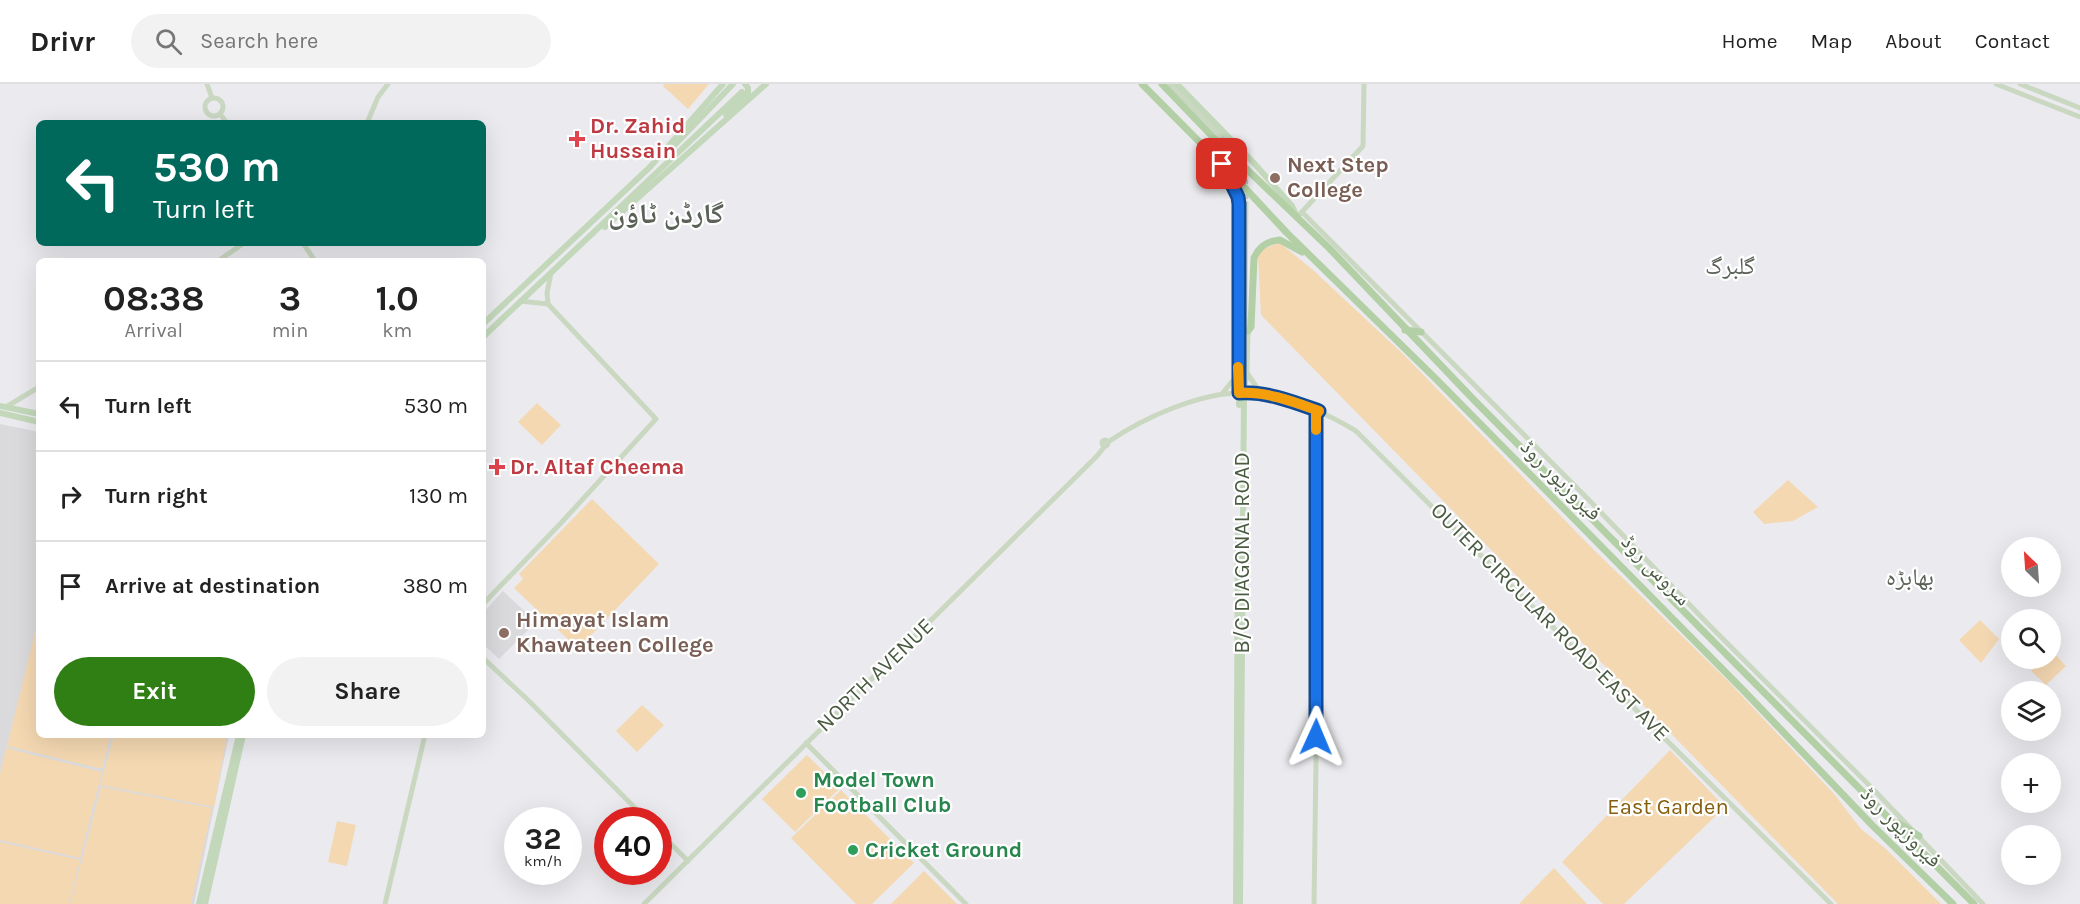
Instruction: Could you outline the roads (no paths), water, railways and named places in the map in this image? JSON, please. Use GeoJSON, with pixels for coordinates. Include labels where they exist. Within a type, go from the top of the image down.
{"type":"FeatureCollection","features":[{"type":"Feature","properties":{"kind":"main road"},"geometry":{"type":"LineString","coordinates":[[715,92],[719,84]]}},
{"type":"Feature","properties":{"kind":"main road"},"geometry":{"type":"LineString","coordinates":[[650,167],[723,84]]}},
{"type":"Feature","properties":{"kind":"main road"},"geometry":{"type":"LineString","coordinates":[[486,321],[681,140],[733,84]]}},
{"type":"Feature","properties":{"kind":"main road"},"geometry":{"type":"LineString","coordinates":[[680,160],[748,93],[749,90],[745,84]]}},
{"type":"Feature","properties":{"kind":"main road"},"geometry":{"type":"LineString","coordinates":[[594,233],[610,224],[766,84]]}},
{"type":"Feature","properties":{"kind":"main road","name":"فیروزپور روڈ"},"geometry":{"type":"LineString","coordinates":[[1142,84],[1745,692],[1872,825],[1953,904]]}},
{"type":"Feature","properties":{"kind":"main road","name":"فیروزپور روڈ"},"geometry":{"type":"LineString","coordinates":[[1161,84],[1212,136],[1299,215]]}},
{"type":"Feature","properties":{"kind":"main road","name":"فیروزپور روڈ"},"geometry":{"type":"LineString","coordinates":[[1177,84],[1269,179],[1299,215],[1405,330],[1974,904]]}},
{"type":"Feature","properties":{"kind":"main road"},"geometry":{"type":"LineString","coordinates":[[486,334],[741,92]]}},
{"type":"Feature","properties":{"kind":"main road"},"geometry":{"type":"LineString","coordinates":[[1248,331],[1251,327],[1254,258],[1257,250],[1268,242],[1280,240],[1319,263]]}},
{"type":"Feature","properties":{"kind":"main road"},"geometry":{"type":"LineString","coordinates":[[1405,330],[1421,332]]}},
{"type":"Feature","properties":{"kind":"main road","name":"B/C DIAGONAL ROAD"},"geometry":{"type":"LineString","coordinates":[[1236,904],[1241,393]]}},
{"type":"Feature","properties":{"kind":"main road","name":"B/C DIAGONAL ROAD"},"geometry":{"type":"LineString","coordinates":[[1240,904],[1241,393]]}},
{"type":"Feature","properties":{"kind":"main road"},"geometry":{"type":"LineString","coordinates":[[3,406],[36,413]]}},
{"type":"Feature","properties":{"kind":"main road"},"geometry":{"type":"LineString","coordinates":[[0,413],[36,421]]}},
{"type":"Feature","properties":{"kind":"main road"},"geometry":{"type":"LineString","coordinates":[[199,904],[237,738]]}},
{"type":"Feature","properties":{"kind":"main road"},"geometry":{"type":"LineString","coordinates":[[205,904],[242,738]]}},
{"type":"Feature","properties":{"kind":"main road"},"geometry":{"type":"LineString","coordinates":[[1888,817],[1919,836]]}},
{"type":"Feature","properties":{"kind":"street"},"geometry":{"type":"LineString","coordinates":[[207,84],[212,98]]}},
{"type":"Feature","properties":{"kind":"street"},"geometry":{"type":"LineString","coordinates":[[368,120],[378,97],[388,84]]}},
{"type":"Feature","properties":{"kind":"street"},"geometry":{"type":"LineString","coordinates":[[1170,84],[1220,135]]}},
{"type":"Feature","properties":{"kind":"street"},"geometry":{"type":"LineString","coordinates":[[1299,215],[1363,146],[1364,84]]}},
{"type":"Feature","properties":{"kind":"street"},"geometry":{"type":"LineString","coordinates":[[1996,84],[2080,117]]}},
{"type":"Feature","properties":{"kind":"street"},"geometry":{"type":"LineString","coordinates":[[2020,84],[2080,108]]}},
{"type":"Feature","properties":{"kind":"street"},"geometry":{"type":"LineString","coordinates":[[212,98],[219,99],[224,109],[220,114],[212,116],[207,112],[206,102],[212,98]]}},
{"type":"Feature","properties":{"kind":"street"},"geometry":{"type":"LineString","coordinates":[[220,114],[225,120]]}},
{"type":"Feature","properties":{"kind":"street"},"geometry":{"type":"LineString","coordinates":[[1222,164],[1238,197],[1239,204],[1238,374],[1241,393]]}},
{"type":"Feature","properties":{"kind":"street","name":"B/C DIAGONAL ROAD"},"geometry":{"type":"LineString","coordinates":[[1241,393],[1247,373],[1246,203]]}},
{"type":"Feature","properties":{"kind":"street","name":"سروس روڈ"},"geometry":{"type":"LineString","coordinates":[[1299,215],[1421,332],[1605,517],[1983,904]]}},
{"type":"Feature","properties":{"kind":"street"},"geometry":{"type":"LineString","coordinates":[[222,258],[240,246]]}},
{"type":"Feature","properties":{"kind":"street"},"geometry":{"type":"LineString","coordinates":[[486,601],[561,523],[656,418],[548,304],[547,293],[551,273]]}},
{"type":"Feature","properties":{"kind":"street"},"geometry":{"type":"LineString","coordinates":[[520,301],[548,304]]}},
{"type":"Feature","properties":{"kind":"street"},"geometry":{"type":"LineString","coordinates":[[1247,373],[1262,395]]}},
{"type":"Feature","properties":{"kind":"street"},"geometry":{"type":"LineString","coordinates":[[1221,396],[1238,374]]}},
{"type":"Feature","properties":{"kind":"street"},"geometry":{"type":"LineString","coordinates":[[3,406],[21,399],[36,389]]}},
{"type":"Feature","properties":{"kind":"street","name":"OUTER CIRCULAR ROAD-EAST AVE"},"geometry":{"type":"LineString","coordinates":[[1221,396],[1241,393],[1289,401],[1319,411],[1356,431],[1367,440],[1832,904]]}},
{"type":"Feature","properties":{"kind":"street","name":"NORTH AVENUE"},"geometry":{"type":"LineString","coordinates":[[644,904],[1097,456],[1106,444],[1140,422],[1165,411],[1221,396]]}},
{"type":"Feature","properties":{"kind":"street"},"geometry":{"type":"LineString","coordinates":[[21,399],[28,411]]}},
{"type":"Feature","properties":{"kind":"street"},"geometry":{"type":"LineString","coordinates":[[1314,904],[1317,689],[1316,415],[1319,411]]}},
{"type":"Feature","properties":{"kind":"street"},"geometry":{"type":"LineString","coordinates":[[486,661],[634,807]]}},
{"type":"Feature","properties":{"kind":"street"},"geometry":{"type":"LineString","coordinates":[[385,904],[424,738]]}},
{"type":"Feature","properties":{"kind":"street"},"geometry":{"type":"LineString","coordinates":[[806,742],[966,904]]}},
{"type":"Feature","properties":{"kind":"street"},"geometry":{"type":"LineString","coordinates":[[672,845],[688,861]]}},
{"type":"Feature","properties":{"kind":"tunnel"},"geometry":{"type":"LineString","coordinates":[[1220,135],[1243,165],[1246,203]]}},
{"type":"Feature","properties":{"kind":"place","name":"Dr. Zahid Hussain"},"geometry":{"type":"Point","coordinates":[577,139]}},
{"type":"Feature","properties":{"kind":"place","name":"Next Step College"},"geometry":{"type":"Point","coordinates":[1275,178]}},
{"type":"Feature","properties":{"kind":"place","name":"Dr. Altaf Cheema"},"geometry":{"type":"Point","coordinates":[497,467]}},
{"type":"Feature","properties":{"kind":"place","name":"Himayat Islam Khawateen College"},"geometry":{"type":"Point","coordinates":[504,633]}},
{"type":"Feature","properties":{"kind":"place","name":"Model Town Football Club"},"geometry":{"type":"Point","coordinates":[801,793]}},
{"type":"Feature","properties":{"kind":"place","name":"Cricket Ground"},"geometry":{"type":"Point","coordinates":[853,850]}},
{"type":"Feature","properties":{"kind":"district","name":"گارڈن ٹاؤن"},"geometry":{"type":"Point","coordinates":[666,213]}},
{"type":"Feature","properties":{"kind":"district","name":"گلبرگ"},"geometry":{"type":"Point","coordinates":[1730,266]}},
{"type":"Feature","properties":{"kind":"district","name":"بھابڑہ"},"geometry":{"type":"Point","coordinates":[1910,577]}},
{"type":"Feature","properties":{"kind":"park label","name":"East Garden"},"geometry":{"type":"Point","coordinates":[1668,807]}}]}
